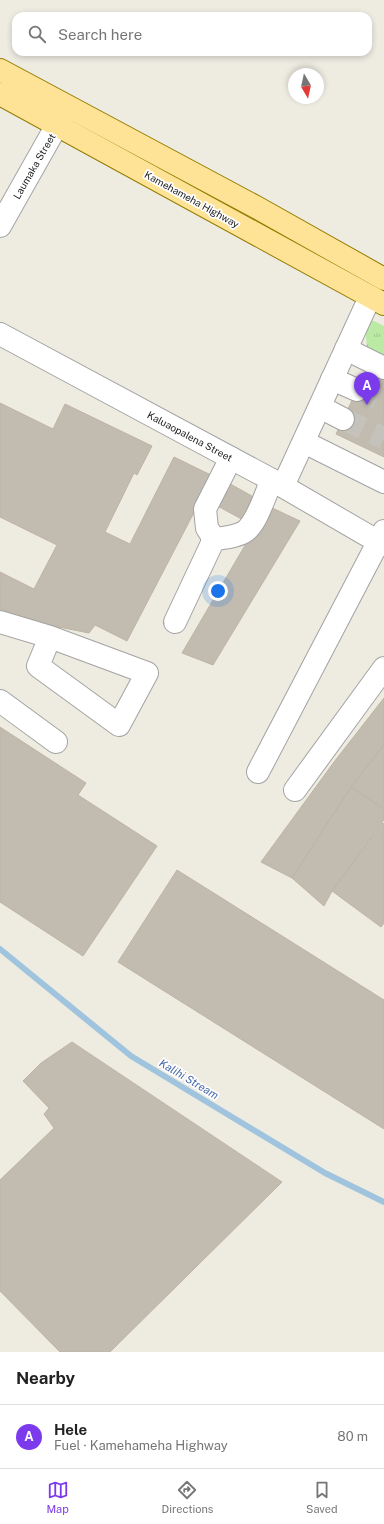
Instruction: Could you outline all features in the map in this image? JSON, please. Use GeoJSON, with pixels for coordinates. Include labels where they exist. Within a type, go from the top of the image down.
{"type":"FeatureCollection","features":[{"type":"Feature","properties":{"kind":"main road","name":"Kamehameha Highway"},"geometry":{"type":"LineString","coordinates":[[0,70],[62,115],[377,300]]}},
{"type":"Feature","properties":{"kind":"main road","name":"Kamehameha Highway"},"geometry":{"type":"LineString","coordinates":[[0,94],[62,115],[256,207],[384,279]]}},
{"type":"Feature","properties":{"kind":"street","name":"Laumaka Street"},"geometry":{"type":"LineString","coordinates":[[0,226],[62,115]]}},
{"type":"Feature","properties":{"kind":"street"},"geometry":{"type":"LineString","coordinates":[[214,539],[238,534],[253,523],[304,442],[346,349],[377,300]]}},
{"type":"Feature","properties":{"kind":"street","name":"Kaluaopalena Street"},"geometry":{"type":"LineString","coordinates":[[0,334],[382,539]]}},
{"type":"Feature","properties":{"kind":"street"},"geometry":{"type":"LineString","coordinates":[[346,349],[384,368]]}},
{"type":"Feature","properties":{"kind":"street"},"geometry":{"type":"LineString","coordinates":[[332,379],[357,390]]}},
{"type":"Feature","properties":{"kind":"street"},"geometry":{"type":"LineString","coordinates":[[320,407],[343,419]]}},
{"type":"Feature","properties":{"kind":"street"},"geometry":{"type":"LineString","coordinates":[[304,442],[384,482]]}},
{"type":"Feature","properties":{"kind":"street"},"geometry":{"type":"LineString","coordinates":[[214,539],[207,528],[205,509],[231,458]]}},
{"type":"Feature","properties":{"kind":"street"},"geometry":{"type":"LineString","coordinates":[[175,622],[214,539]]}},
{"type":"Feature","properties":{"kind":"street"},"geometry":{"type":"LineString","coordinates":[[258,772],[382,539]]}},
{"type":"Feature","properties":{"kind":"street"},"geometry":{"type":"LineString","coordinates":[[0,622],[50,637],[147,673],[119,724],[38,666],[50,637]]}},
{"type":"Feature","properties":{"kind":"street"},"geometry":{"type":"LineString","coordinates":[[295,790],[384,668]]}},
{"type":"Feature","properties":{"kind":"street"},"geometry":{"type":"LineString","coordinates":[[0,701],[56,742]]}},
{"type":"Feature","properties":{"kind":"green space"},"geometry":{"type":"Polygon","coordinates":[[[367,320],[374,321],[384,326],[384,355],[367,347],[365,327],[367,320]]]}},
{"type":"Feature","properties":{"kind":"building"},"geometry":{"type":"Polygon","coordinates":[[[368,367],[384,375],[384,457],[336,434],[368,367]]]}},
{"type":"Feature","properties":{"kind":"building"},"geometry":{"type":"Polygon","coordinates":[[[0,403],[53,429],[65,404],[152,446],[137,475],[134,473],[105,532],[130,544],[174,457],[213,476],[127,641],[95,625],[89,633],[23,620],[0,613],[0,572],[34,589],[57,545],[0,517],[0,403]]]}},
{"type":"Feature","properties":{"kind":"building"},"geometry":{"type":"Polygon","coordinates":[[[225,481],[259,500],[247,522],[212,503],[225,481]]]}},
{"type":"Feature","properties":{"kind":"building"},"geometry":{"type":"Polygon","coordinates":[[[268,506],[300,521],[213,665],[182,653],[268,506]]]}},
{"type":"Feature","properties":{"kind":"building"},"geometry":{"type":"Polygon","coordinates":[[[384,698],[384,745],[351,787],[292,878],[261,862],[334,762],[384,698]]]}},
{"type":"Feature","properties":{"kind":"building"},"geometry":{"type":"Polygon","coordinates":[[[0,727],[86,783],[78,795],[157,846],[83,956],[0,902],[0,727]]]}},
{"type":"Feature","properties":{"kind":"building"},"geometry":{"type":"Polygon","coordinates":[[[384,745],[384,809],[351,787],[384,745]]]}},
{"type":"Feature","properties":{"kind":"building"},"geometry":{"type":"Polygon","coordinates":[[[351,787],[384,809],[384,820],[332,891],[324,906],[292,878],[351,787]]]}},
{"type":"Feature","properties":{"kind":"building"},"geometry":{"type":"Polygon","coordinates":[[[383,823],[384,923],[381,927],[332,891],[383,823]]]}},
{"type":"Feature","properties":{"kind":"building"},"geometry":{"type":"Polygon","coordinates":[[[177,870],[384,1000],[384,1129],[118,962],[177,870]]]}},
{"type":"Feature","properties":{"kind":"building"},"geometry":{"type":"Polygon","coordinates":[[[72,1042],[282,1182],[110,1352],[60,1352],[0,1291],[0,1180],[54,1128],[44,1114],[49,1108],[23,1081],[41,1063],[72,1042]]]}},
{"type":"Feature","properties":{"kind":"waterway","name":"Kalihi Stream"},"geometry":{"type":"LineString","coordinates":[[0,949],[131,1056],[325,1173],[384,1202]]}},
{"type":"Feature","properties":{"kind":"tunnel"},"geometry":{"type":"LineString","coordinates":[[357,390],[384,402]]}},
{"type":"Feature","properties":{"kind":"tunnel"},"geometry":{"type":"LineString","coordinates":[[343,419],[384,438]]}},
{"type":"Feature","properties":{"kind":"place","name":"Hele"},"geometry":{"type":"Point","coordinates":[367,405]}}]}
